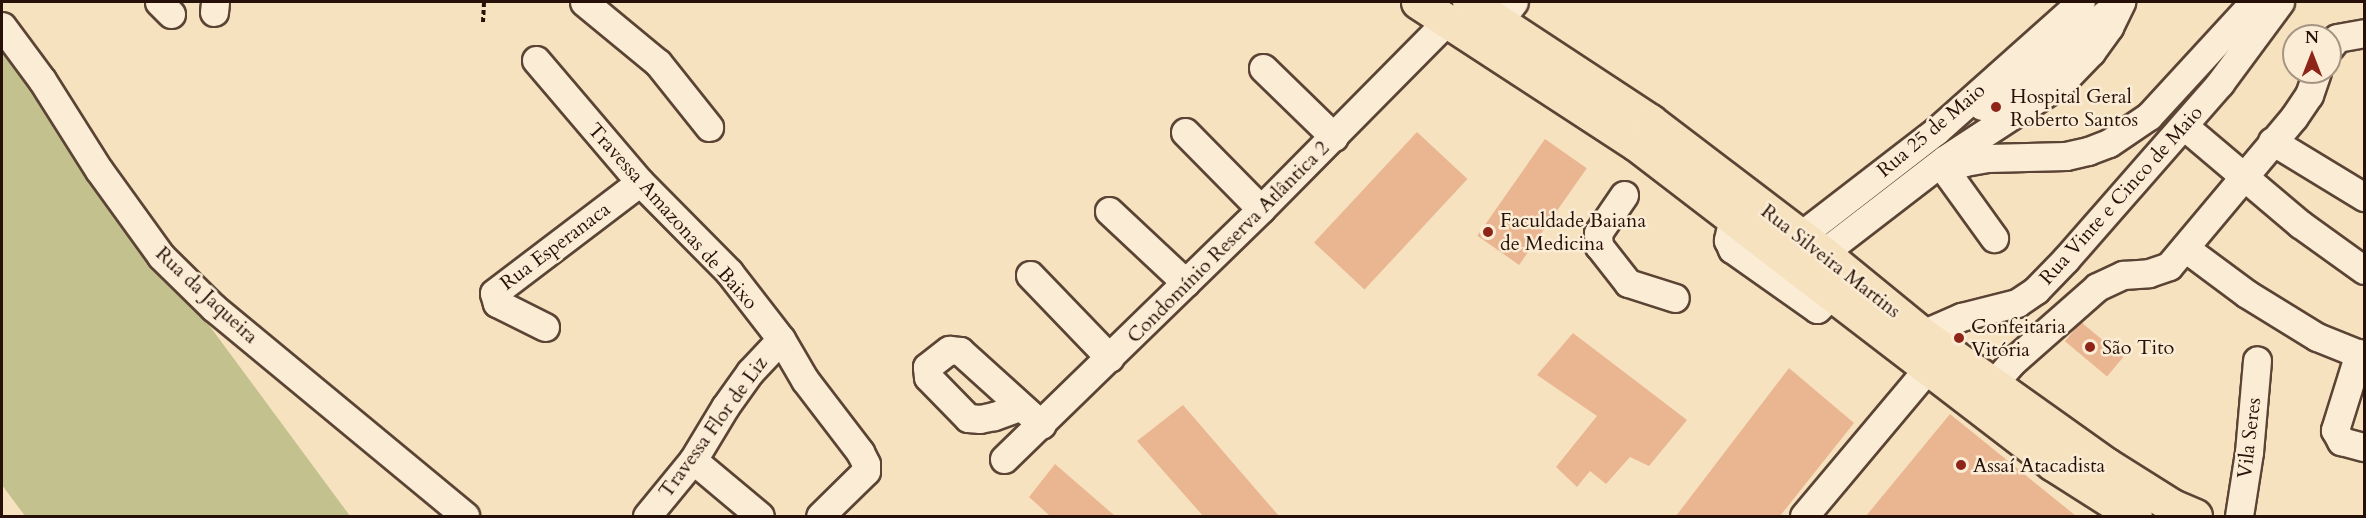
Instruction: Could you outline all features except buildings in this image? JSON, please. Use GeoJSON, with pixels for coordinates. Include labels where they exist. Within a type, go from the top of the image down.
{"type":"FeatureCollection","features":[{"type":"Feature","properties":{"kind":"main road","name":"Rua Silveira Martins"},"geometry":{"type":"LineString","coordinates":[[1418,2],[1458,11],[1507,11],[1650,121],[1804,250],[2107,465],[2172,506],[2195,516]]}},
{"type":"Feature","properties":{"kind":"main road","name":"Rua Silveira Martins"},"geometry":{"type":"LineString","coordinates":[[1458,11],[1733,218],[1804,250],[1832,295],[2053,464],[2135,516]]}},
{"type":"Feature","properties":{"kind":"street"},"geometry":{"type":"LineString","coordinates":[[584,2],[658,63],[709,127]]}},
{"type":"Feature","properties":{"kind":"street","name":"Rua 25 de Maio"},"geometry":{"type":"LineString","coordinates":[[1804,250],[1898,161],[1936,131],[2081,2]]}},
{"type":"Feature","properties":{"kind":"street"},"geometry":{"type":"LineString","coordinates":[[1936,131],[1974,111],[2044,64],[2084,34],[2120,2]]}},
{"type":"Feature","properties":{"kind":"street"},"geometry":{"type":"LineString","coordinates":[[1929,174],[2060,84],[2103,36],[2120,2]]}},
{"type":"Feature","properties":{"kind":"street","name":"Rua 25 de Maio"},"geometry":{"type":"LineString","coordinates":[[1804,250],[1929,174],[1965,162],[1988,158],[2066,156],[2109,143],[2149,116],[2254,2]]}},
{"type":"Feature","properties":{"kind":"street","name":"Rua Vinte e Cinco de Maio"},"geometry":{"type":"LineString","coordinates":[[1922,334],[1961,317],[2017,303],[2036,290],[2184,126],[2220,83],[2280,2]]}},
{"type":"Feature","properties":{"kind":"street","name":"Condomínio Reserva Atlântica 2"},"geometry":{"type":"LineString","coordinates":[[1004,459],[1042,425],[1334,137],[1458,11]]}},
{"type":"Feature","properties":{"kind":"street","name":"Rua da Jaqueira"},"geometry":{"type":"LineString","coordinates":[[2,26],[42,80],[99,170],[161,256],[214,308],[465,516]]}},
{"type":"Feature","properties":{"kind":"street"},"geometry":{"type":"LineString","coordinates":[[2342,37],[2364,33]]}},
{"type":"Feature","properties":{"kind":"street","name":"Travessa Amazonas de Baixo"},"geometry":{"type":"LineString","coordinates":[[536,60],[640,182],[729,272],[781,339],[805,380],[860,452],[866,464],[866,471],[820,516]]}},
{"type":"Feature","properties":{"kind":"street"},"geometry":{"type":"LineString","coordinates":[[1263,68],[1334,137]]}},
{"type":"Feature","properties":{"kind":"street"},"geometry":{"type":"LineString","coordinates":[[1993,384],[2012,362],[2097,287],[2123,275],[2149,273],[2169,266],[2309,95],[2313,84]]}},
{"type":"Feature","properties":{"kind":"street"},"geometry":{"type":"LineString","coordinates":[[2184,126],[2244,174],[2300,224],[2364,270]]}},
{"type":"Feature","properties":{"kind":"street"},"geometry":{"type":"LineString","coordinates":[[1185,132],[1261,209]]}},
{"type":"Feature","properties":{"kind":"street"},"geometry":{"type":"LineString","coordinates":[[2272,141],[2364,197]]}},
{"type":"Feature","properties":{"kind":"street"},"geometry":{"type":"LineString","coordinates":[[1898,161],[1929,174],[1994,237]]}},
{"type":"Feature","properties":{"kind":"street","name":"Rua Esperanaca"},"geometry":{"type":"LineString","coordinates":[[545,327],[497,303],[493,296],[494,292],[640,182]]}},
{"type":"Feature","properties":{"kind":"street"},"geometry":{"type":"LineString","coordinates":[[1624,195],[1598,233],[1599,246],[1628,283],[1674,298]]}},
{"type":"Feature","properties":{"kind":"street"},"geometry":{"type":"LineString","coordinates":[[1109,210],[1186,283]]}},
{"type":"Feature","properties":{"kind":"street"},"geometry":{"type":"LineString","coordinates":[[1733,218],[1728,240],[1732,249],[1817,309],[1832,295]]}},
{"type":"Feature","properties":{"kind":"street"},"geometry":{"type":"LineString","coordinates":[[2185,248],[2247,294],[2317,337],[2362,355],[2335,430],[2341,441],[2364,447]]}},
{"type":"Feature","properties":{"kind":"street"},"geometry":{"type":"LineString","coordinates":[[1030,275],[1110,358]]}},
{"type":"Feature","properties":{"kind":"street","name":"Travessa Flor de Liz"},"geometry":{"type":"LineString","coordinates":[[647,516],[693,460],[725,407],[750,372],[781,339]]}},
{"type":"Feature","properties":{"kind":"street","name":"Vila Seres"},"geometry":{"type":"LineString","coordinates":[[2239,516],[2249,452],[2257,360]]}},
{"type":"Feature","properties":{"kind":"street"},"geometry":{"type":"LineString","coordinates":[[1804,516],[1928,368]]}},
{"type":"Feature","properties":{"kind":"street"},"geometry":{"type":"LineString","coordinates":[[1019,407],[1042,425]]}},
{"type":"Feature","properties":{"kind":"street"},"geometry":{"type":"LineString","coordinates":[[693,460],[760,516]]}},
{"type":"Feature","properties":{"kind":"path"},"geometry":{"type":"LineString","coordinates":[[483,22],[484,2]]}},
{"type":"Feature","properties":{"kind":"shaded area"},"geometry":{"type":"Polygon","coordinates":[[[2,45],[350,516],[25,516],[2,485],[2,45]]]}},
{"type":"Feature","properties":{"kind":"place","name":"Hospital Geral Roberto Santos"},"geometry":{"type":"Point","coordinates":[1996,107]}},
{"type":"Feature","properties":{"kind":"place","name":"Faculdade Baiana de Medicina"},"geometry":{"type":"Point","coordinates":[1488,232]}},
{"type":"Feature","properties":{"kind":"place","name":"Confeitaria Vitória"},"geometry":{"type":"Point","coordinates":[1959,338]}},
{"type":"Feature","properties":{"kind":"place","name":"São Tito"},"geometry":{"type":"Point","coordinates":[2090,347]}},
{"type":"Feature","properties":{"kind":"place","name":"Assaí Atacadista"},"geometry":{"type":"Point","coordinates":[1961,465]}}]}
